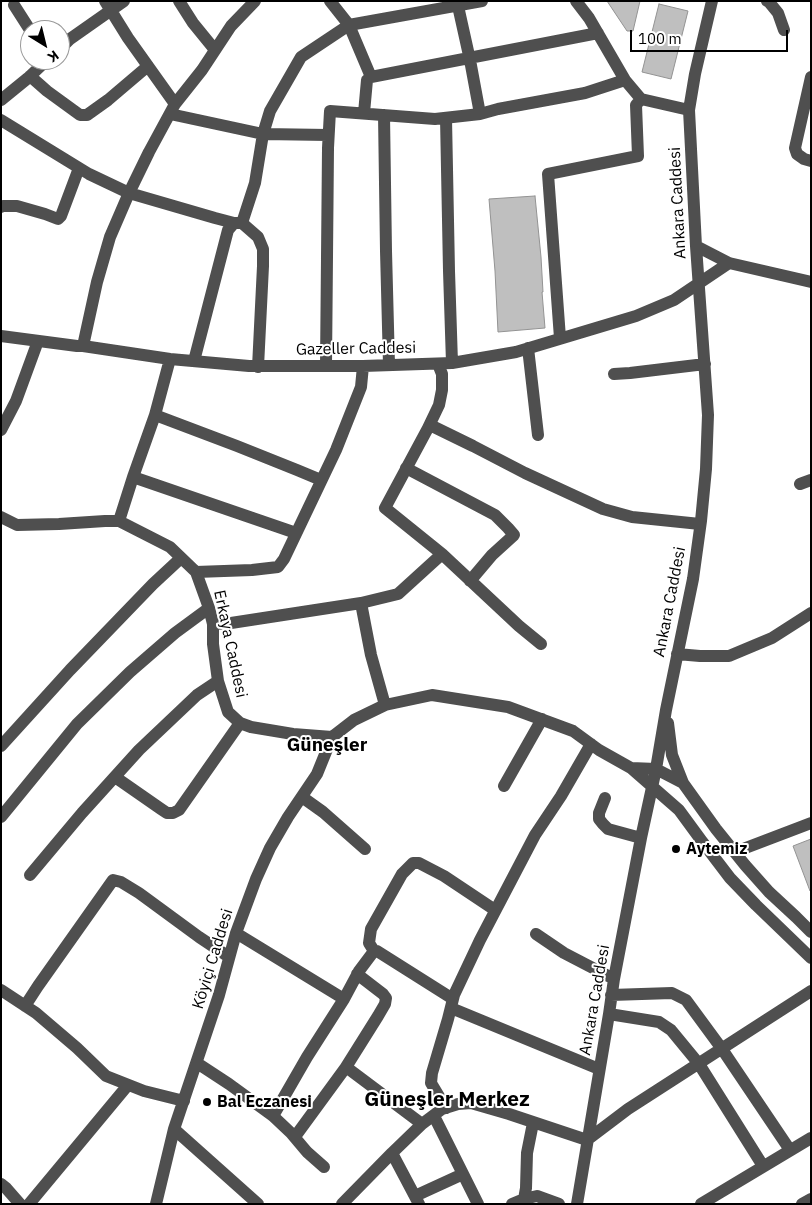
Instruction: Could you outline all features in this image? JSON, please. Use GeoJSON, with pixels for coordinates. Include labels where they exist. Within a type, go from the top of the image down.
{"type":"FeatureCollection","features":[{"type":"Feature","properties":{"kind":"street"},"geometry":{"type":"LineString","coordinates":[[70,39],[108,6],[124,1]]}},
{"type":"Feature","properties":{"kind":"street"},"geometry":{"type":"LineString","coordinates":[[179,1],[193,23],[215,50]]}},
{"type":"Feature","properties":{"kind":"street"},"geometry":{"type":"LineString","coordinates":[[83,346],[110,237],[128,193],[172,109],[202,70],[231,26],[255,1]]}},
{"type":"Feature","properties":{"kind":"street"},"geometry":{"type":"LineString","coordinates":[[330,1],[349,25],[371,77]]}},
{"type":"Feature","properties":{"kind":"street"},"geometry":{"type":"LineString","coordinates":[[194,361],[228,230],[238,223],[255,183],[263,134],[270,111],[301,57],[349,25],[482,1]]}},
{"type":"Feature","properties":{"kind":"street"},"geometry":{"type":"LineString","coordinates":[[576,1],[589,18],[625,80],[641,99],[690,110]]}},
{"type":"Feature","properties":{"kind":"street","name":"Ankara Caddesi"},"geometry":{"type":"LineString","coordinates":[[577,1204],[611,995],[693,579],[700,524],[706,469],[708,415],[696,246],[690,110],[695,74],[712,1]]}},
{"type":"Feature","properties":{"kind":"street"},"geometry":{"type":"LineString","coordinates":[[767,1],[778,12],[784,30]]}},
{"type":"Feature","properties":{"kind":"street"},"geometry":{"type":"LineString","coordinates":[[14,5],[24,20]]}},
{"type":"Feature","properties":{"kind":"street"},"geometry":{"type":"LineString","coordinates":[[108,6],[148,66],[172,109],[263,134],[328,136]]}},
{"type":"Feature","properties":{"kind":"street"},"geometry":{"type":"LineString","coordinates":[[458,6],[480,114]]}},
{"type":"Feature","properties":{"kind":"street"},"geometry":{"type":"LineString","coordinates":[[364,114],[367,80],[371,77],[598,33]]}},
{"type":"Feature","properties":{"kind":"street"},"geometry":{"type":"LineString","coordinates":[[30,76],[47,91],[80,114],[87,115],[148,66]]}},
{"type":"Feature","properties":{"kind":"street"},"geometry":{"type":"LineString","coordinates":[[1,100],[36,70]]}},
{"type":"Feature","properties":{"kind":"street"},"geometry":{"type":"LineString","coordinates":[[811,77],[795,148],[797,154],[811,161]]}},
{"type":"Feature","properties":{"kind":"street"},"geometry":{"type":"LineString","coordinates":[[326,366],[328,136],[330,111],[435,119],[446,118],[480,114],[585,93],[625,80]]}},
{"type":"Feature","properties":{"kind":"street"},"geometry":{"type":"LineString","coordinates":[[560,338],[548,174],[638,156],[636,105],[641,99]]}},
{"type":"Feature","properties":{"kind":"street"},"geometry":{"type":"LineString","coordinates":[[384,115],[389,365]]}},
{"type":"Feature","properties":{"kind":"street"},"geometry":{"type":"LineString","coordinates":[[446,118],[452,362]]}},
{"type":"Feature","properties":{"kind":"street"},"geometry":{"type":"LineString","coordinates":[[1,120],[89,174],[128,193],[238,223],[258,237],[263,249],[258,366]]}},
{"type":"Feature","properties":{"kind":"street"},"geometry":{"type":"LineString","coordinates":[[1,207],[17,206],[58,219],[61,216],[79,168]]}},
{"type":"Feature","properties":{"kind":"street"},"geometry":{"type":"LineString","coordinates":[[696,246],[729,263],[811,282]]}},
{"type":"Feature","properties":{"kind":"street","name":"Gazeller Caddesi"},"geometry":{"type":"LineString","coordinates":[[1,336],[170,359],[258,366],[438,364],[516,352],[636,316],[674,300],[729,263]]}},
{"type":"Feature","properties":{"kind":"street"},"geometry":{"type":"LineString","coordinates":[[2,428],[16,400],[38,341]]}},
{"type":"Feature","properties":{"kind":"street"},"geometry":{"type":"LineString","coordinates":[[528,348],[538,435]]}},
{"type":"Feature","properties":{"kind":"street"},"geometry":{"type":"LineString","coordinates":[[119,521],[154,415],[170,359]]}},
{"type":"Feature","properties":{"kind":"street"},"geometry":{"type":"LineString","coordinates":[[438,364],[442,374],[442,390],[439,405],[385,508],[442,554],[541,644]]}},
{"type":"Feature","properties":{"kind":"street"},"geometry":{"type":"LineString","coordinates":[[614,374],[705,364]]}},
{"type":"Feature","properties":{"kind":"street"},"geometry":{"type":"LineString","coordinates":[[196,572],[278,567],[284,559],[352,412],[361,387],[363,366]]}},
{"type":"Feature","properties":{"kind":"street"},"geometry":{"type":"LineString","coordinates":[[154,415],[321,480]]}},
{"type":"Feature","properties":{"kind":"street"},"geometry":{"type":"LineString","coordinates":[[430,425],[525,473],[603,509],[632,517],[700,524]]}},
{"type":"Feature","properties":{"kind":"street"},"geometry":{"type":"LineString","coordinates":[[406,468],[495,515],[514,536],[492,556],[470,581]]}},
{"type":"Feature","properties":{"kind":"street"},"geometry":{"type":"LineString","coordinates":[[133,477],[296,533]]}},
{"type":"Feature","properties":{"kind":"street","name":"Erkaya Caddesi"},"geometry":{"type":"LineString","coordinates":[[1,516],[17,524],[119,521],[170,547],[196,572],[213,624],[213,644],[218,681],[228,712],[240,723]]}},
{"type":"Feature","properties":{"kind":"street"},"geometry":{"type":"LineString","coordinates":[[213,624],[231,623],[361,603],[398,594],[442,554]]}},
{"type":"Feature","properties":{"kind":"street"},"geometry":{"type":"LineString","coordinates":[[1,746],[70,670],[153,584],[181,558]]}},
{"type":"Feature","properties":{"kind":"street"},"geometry":{"type":"LineString","coordinates":[[361,603],[371,656],[385,705]]}},
{"type":"Feature","properties":{"kind":"street"},"geometry":{"type":"LineString","coordinates":[[1,817],[77,724],[130,672],[175,633],[209,608]]}},
{"type":"Feature","properties":{"kind":"street"},"geometry":{"type":"LineString","coordinates":[[677,654],[729,656],[772,638],[811,613]]}},
{"type":"Feature","properties":{"kind":"street"},"geometry":{"type":"LineString","coordinates":[[30,876],[139,750],[197,695],[218,681]]}},
{"type":"Feature","properties":{"kind":"street"},"geometry":{"type":"LineString","coordinates":[[115,777],[160,810],[173,813],[179,810],[240,723],[251,727],[293,734],[332,737],[354,720],[385,705],[432,695],[508,707],[573,730],[616,761],[631,768],[679,810],[724,870],[756,905],[811,958]]}},
{"type":"Feature","properties":{"kind":"street"},"geometry":{"type":"LineString","coordinates":[[666,710],[672,756],[683,783],[716,829],[769,892],[811,932]]}},
{"type":"Feature","properties":{"kind":"street"},"geometry":{"type":"LineString","coordinates":[[504,786],[542,719]]}},
{"type":"Feature","properties":{"kind":"street","name":"Köyiçi Caddesi"},"geometry":{"type":"LineString","coordinates":[[156,1204],[174,1129],[219,995],[236,933],[256,879],[270,848],[317,774],[332,737]]}},
{"type":"Feature","properties":{"kind":"street"},"geometry":{"type":"LineString","coordinates":[[446,1108],[431,1083],[432,1073],[452,1004],[480,940],[535,835],[561,796],[591,744]]}},
{"type":"Feature","properties":{"kind":"street"},"geometry":{"type":"LineString","coordinates":[[631,768],[656,769],[683,783]]}},
{"type":"Feature","properties":{"kind":"street"},"geometry":{"type":"LineString","coordinates":[[302,797],[323,812],[365,849]]}},
{"type":"Feature","properties":{"kind":"street"},"geometry":{"type":"LineString","coordinates":[[605,798],[599,813],[599,819],[603,824],[608,829],[641,838]]}},
{"type":"Feature","properties":{"kind":"street"},"geometry":{"type":"LineString","coordinates":[[735,852],[811,823]]}},
{"type":"Feature","properties":{"kind":"street"},"geometry":{"type":"LineString","coordinates":[[495,910],[444,876],[419,863],[413,863],[402,874],[371,929],[369,943],[374,951],[377,951],[452,1004],[599,1069]]}},
{"type":"Feature","properties":{"kind":"street"},"geometry":{"type":"LineString","coordinates":[[25,1006],[113,880],[139,893],[199,937],[229,956]]}},
{"type":"Feature","properties":{"kind":"street"},"geometry":{"type":"LineString","coordinates":[[236,933],[344,999]]}},
{"type":"Feature","properties":{"kind":"street"},"geometry":{"type":"LineString","coordinates":[[536,934],[564,953],[614,980]]}},
{"type":"Feature","properties":{"kind":"street"},"geometry":{"type":"LineString","coordinates":[[273,1116],[307,1057],[344,999],[357,974],[374,951]]}},
{"type":"Feature","properties":{"kind":"street"},"geometry":{"type":"LineString","coordinates":[[291,1133],[297,1134],[346,1066],[384,1004],[386,998],[383,994],[357,974]]}},
{"type":"Feature","properties":{"kind":"street"},"geometry":{"type":"LineString","coordinates":[[342,1204],[422,1124],[442,1109],[458,1104],[471,1103],[587,1140],[628,1109],[811,991]]}},
{"type":"Feature","properties":{"kind":"street"},"geometry":{"type":"LineString","coordinates":[[611,995],[672,993],[686,1000],[722,1048],[790,1150]]}},
{"type":"Feature","properties":{"kind":"street"},"geometry":{"type":"LineString","coordinates":[[3,996],[36,1013],[106,1076],[144,1091],[184,1101]]}},
{"type":"Feature","properties":{"kind":"street"},"geometry":{"type":"LineString","coordinates":[[609,1014],[659,1022],[671,1030],[699,1064],[763,1166]]}},
{"type":"Feature","properties":{"kind":"street"},"geometry":{"type":"LineString","coordinates":[[197,1063],[273,1116],[324,1167]]}},
{"type":"Feature","properties":{"kind":"street"},"geometry":{"type":"LineString","coordinates":[[346,1066],[422,1124]]}},
{"type":"Feature","properties":{"kind":"street"},"geometry":{"type":"LineString","coordinates":[[29,1204],[128,1085]]}},
{"type":"Feature","properties":{"kind":"street"},"geometry":{"type":"LineString","coordinates":[[434,1116],[478,1204]]}},
{"type":"Feature","properties":{"kind":"street"},"geometry":{"type":"LineString","coordinates":[[524,1198],[527,1153],[534,1123]]}},
{"type":"Feature","properties":{"kind":"street"},"geometry":{"type":"LineString","coordinates":[[174,1129],[258,1204]]}},
{"type":"Feature","properties":{"kind":"street"},"geometry":{"type":"LineString","coordinates":[[701,1204],[811,1138]]}},
{"type":"Feature","properties":{"kind":"street"},"geometry":{"type":"LineString","coordinates":[[392,1153],[417,1200],[463,1174]]}},
{"type":"Feature","properties":{"kind":"street"},"geometry":{"type":"LineString","coordinates":[[1,1184],[20,1204]]}},
{"type":"Feature","properties":{"kind":"street"},"geometry":{"type":"LineString","coordinates":[[512,1204],[524,1198],[537,1196],[559,1204]]}},
{"type":"Feature","properties":{"kind":"street"},"geometry":{"type":"LineString","coordinates":[[802,1204],[811,1199]]}},
{"type":"Feature","properties":{"kind":"building"},"geometry":{"type":"Polygon","coordinates":[[[607,1],[640,1],[633,31],[627,31],[607,1]]]}},
{"type":"Feature","properties":{"kind":"building"},"geometry":{"type":"Polygon","coordinates":[[[659,4],[688,11],[671,79],[642,72],[659,4]]]}},
{"type":"Feature","properties":{"kind":"building"},"geometry":{"type":"Polygon","coordinates":[[[535,196],[545,328],[498,332],[489,199],[535,196]]]}},
{"type":"Feature","properties":{"kind":"building"},"geometry":{"type":"Polygon","coordinates":[[[811,839],[811,891],[810,891],[793,846],[811,839]]]}},
{"type":"Feature","properties":{"kind":"place","name":"Aytemiz"},"geometry":{"type":"Point","coordinates":[676,849]}},
{"type":"Feature","properties":{"kind":"place","name":"Bal Eczanesi"},"geometry":{"type":"Point","coordinates":[207,1102]}},
{"type":"Feature","properties":{"kind":"district","name":"Güneşler"},"geometry":{"type":"Point","coordinates":[327,746]}},
{"type":"Feature","properties":{"kind":"district","name":"Güneşler Merkez"},"geometry":{"type":"Point","coordinates":[447,1100]}}]}
